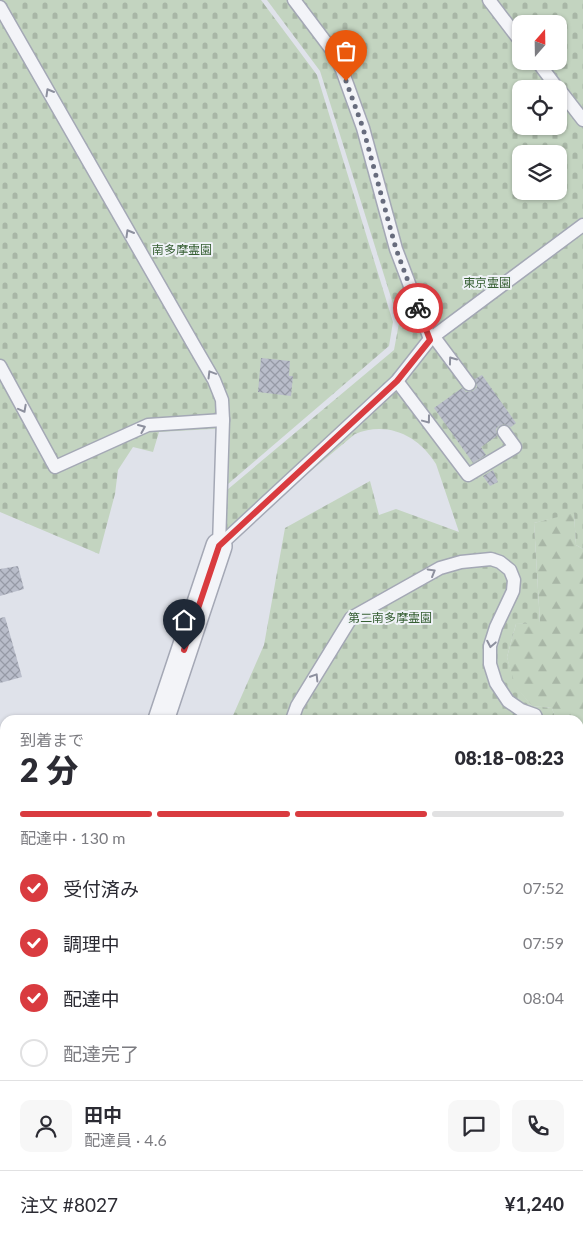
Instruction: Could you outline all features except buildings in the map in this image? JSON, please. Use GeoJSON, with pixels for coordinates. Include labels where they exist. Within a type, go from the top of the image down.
{"type":"FeatureCollection","features":[{"type":"Feature","properties":{"kind":"street"},"geometry":{"type":"LineString","coordinates":[[163,715],[219,546]]}},
{"type":"Feature","properties":{"kind":"lane"},"geometry":{"type":"LineString","coordinates":[[294,0],[334,53],[345,77],[363,128],[396,249],[432,338],[469,384]]}},
{"type":"Feature","properties":{"kind":"lane"},"geometry":{"type":"LineString","coordinates":[[488,0],[512,31]]}},
{"type":"Feature","properties":{"kind":"lane"},"geometry":{"type":"LineString","coordinates":[[0,6],[214,380],[222,400],[223,420],[219,546]]}},
{"type":"Feature","properties":{"kind":"lane"},"geometry":{"type":"LineString","coordinates":[[567,100],[583,120]]}},
{"type":"Feature","properties":{"kind":"lane"},"geometry":{"type":"LineString","coordinates":[[219,546],[397,381],[432,338],[583,225]]}},
{"type":"Feature","properties":{"kind":"lane"},"geometry":{"type":"LineString","coordinates":[[0,366],[55,468],[148,425],[223,420]]}},
{"type":"Feature","properties":{"kind":"lane"},"geometry":{"type":"LineString","coordinates":[[397,381],[468,476],[515,447],[504,432]]}},
{"type":"Feature","properties":{"kind":"lane"},"geometry":{"type":"LineString","coordinates":[[294,715],[297,706],[352,618],[440,568],[461,562],[490,559],[500,562],[510,570],[514,580],[513,591],[490,646],[490,664],[496,683],[508,701],[521,710],[535,715]]}},
{"type":"Feature","properties":{"kind":"green space","name":"南多摩霊園"},"geometry":{"type":"Polygon","coordinates":[[[0,0],[261,0],[317,75],[393,322],[389,346],[228,484],[230,428],[159,432],[153,452],[133,447],[118,470],[115,494],[99,554],[0,512],[0,0]]]}},
{"type":"Feature","properties":{"kind":"green space","name":"東京霊園"},"geometry":{"type":"Polygon","coordinates":[[[267,0],[583,0],[583,549],[576,545],[574,513],[534,523],[540,623],[516,624],[507,657],[515,685],[532,706],[552,708],[554,715],[233,715],[264,645],[285,528],[370,481],[379,515],[396,509],[459,532],[436,464],[429,454],[411,438],[401,433],[379,429],[355,434],[227,541],[227,490],[394,350],[399,323],[320,71],[267,0]]]}},
{"type":"Feature","properties":{"kind":"green space"},"geometry":{"type":"Polygon","coordinates":[[[574,512],[576,545],[583,549],[583,715],[554,715],[552,708],[532,706],[514,685],[507,657],[516,624],[540,622],[534,523],[574,512]]]}},
{"type":"Feature","properties":{"kind":"way so far"},"geometry":{"type":"LineString","coordinates":[[346,81],[363,128],[396,249],[418,308]]}},
{"type":"Feature","properties":{"kind":"route"},"geometry":{"type":"LineString","coordinates":[[184,650],[219,546],[397,381],[430,340],[418,308]]}},
{"type":"Feature","properties":{"kind":"park label","name":"第二南多摩霊園"},"geometry":{"type":"Point","coordinates":[390,617]}}]}
